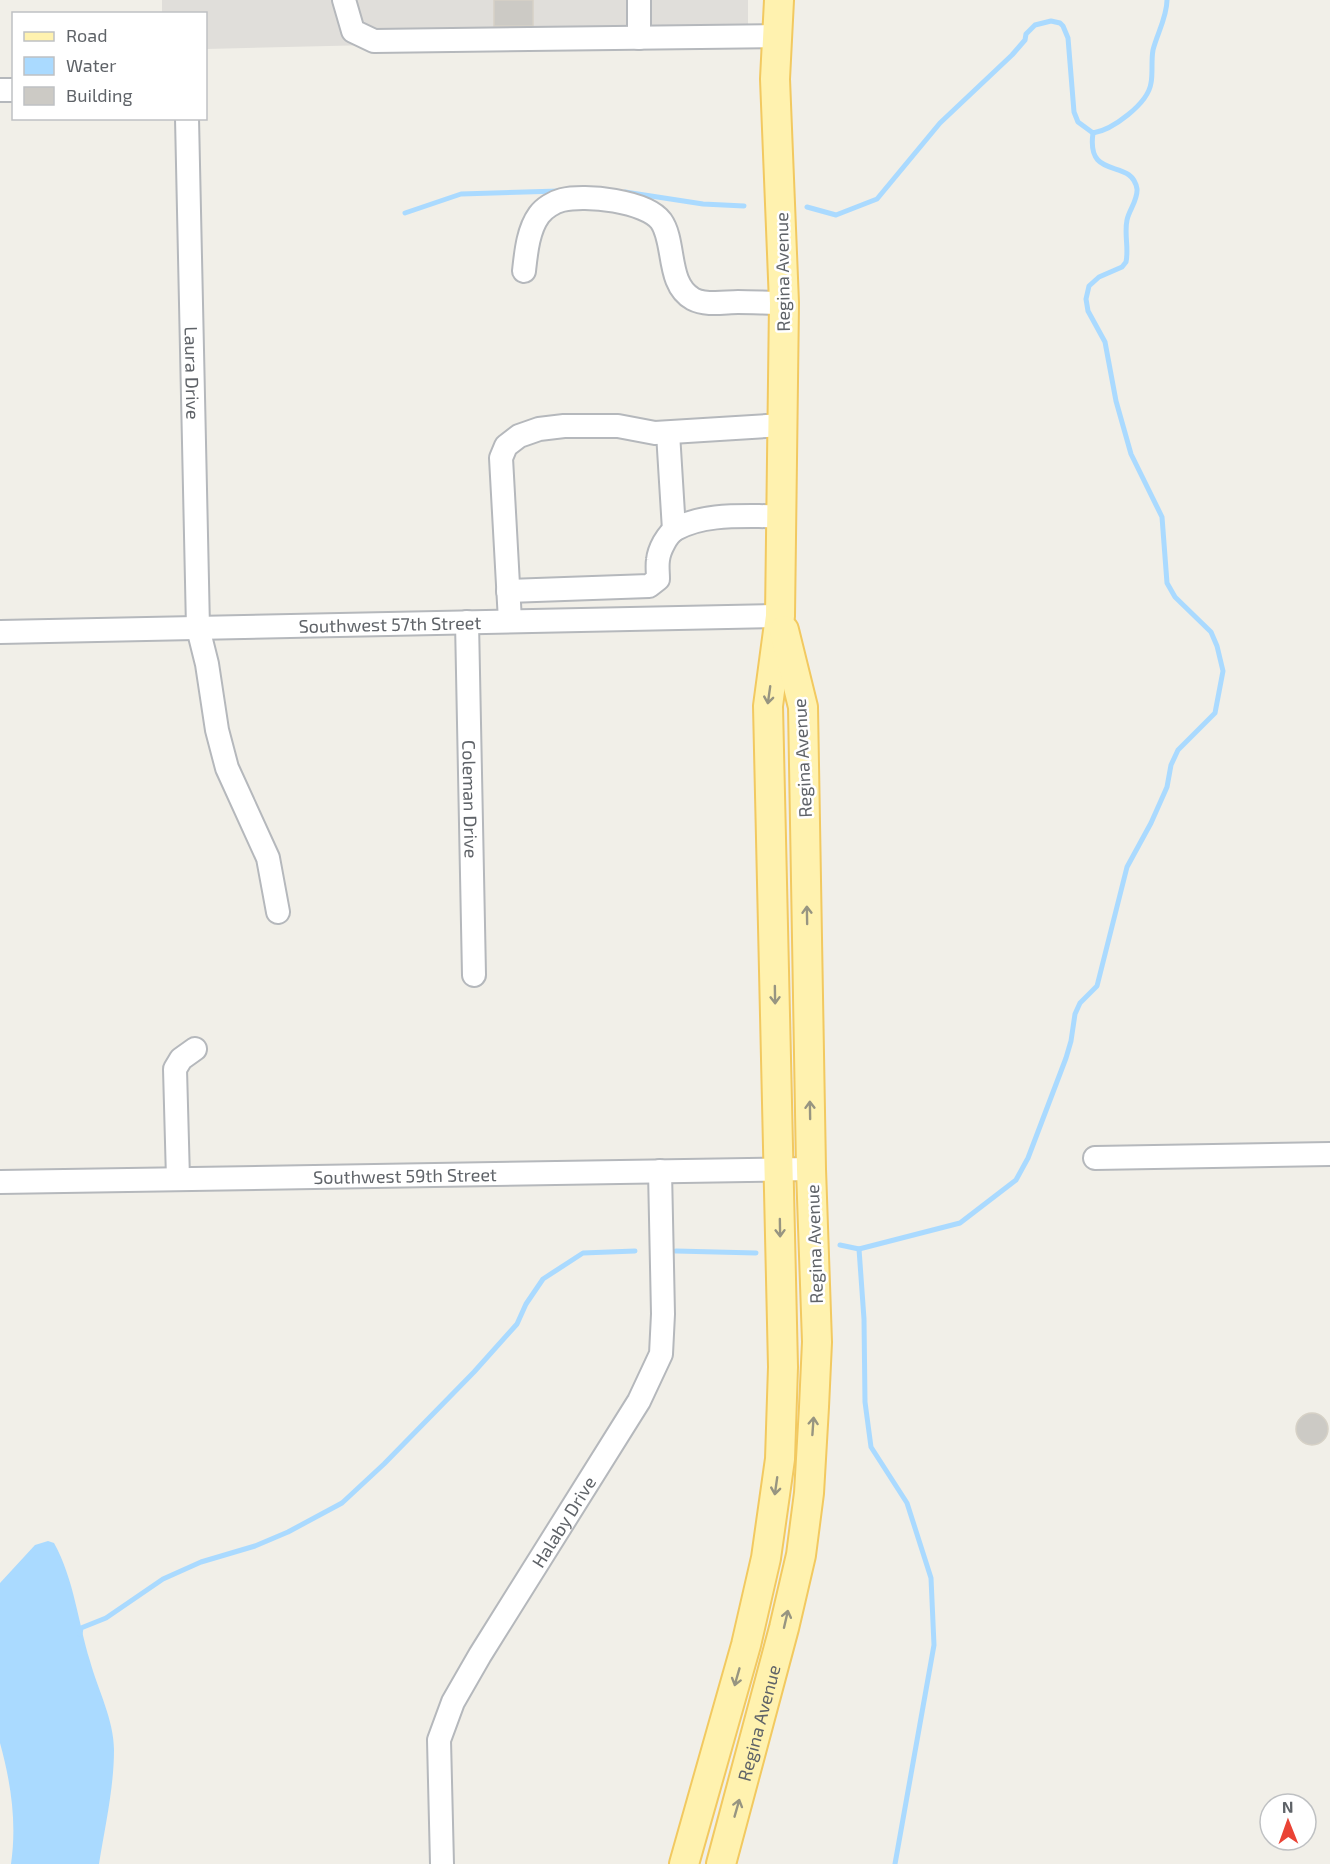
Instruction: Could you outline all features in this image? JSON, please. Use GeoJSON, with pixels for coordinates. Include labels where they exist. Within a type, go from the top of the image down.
{"type":"FeatureCollection","features":[{"type":"Feature","properties":{"kind":"main road","name":"Regina Avenue"},"geometry":{"type":"LineString","coordinates":[[684,1864],[746,1645],[766,1558],[778,1470],[783,1367],[768,706],[780,616],[783,425],[784,303],[776,79],[779,0]]}},
{"type":"Feature","properties":{"kind":"main road","name":"Regina Avenue"},"geometry":{"type":"LineString","coordinates":[[721,1864],[801,1555],[809,1493],[817,1342],[811,1169],[803,707],[780,616]]}},
{"type":"Feature","properties":{"kind":"street"},"geometry":{"type":"LineString","coordinates":[[344,0],[353,31],[374,41],[776,36]]}},
{"type":"Feature","properties":{"kind":"street"},"geometry":{"type":"LineString","coordinates":[[639,0],[639,38]]}},
{"type":"Feature","properties":{"kind":"street","name":"Laura Drive"},"geometry":{"type":"LineString","coordinates":[[187,120],[198,628],[207,664],[217,730],[227,768],[268,858],[278,912]]}},
{"type":"Feature","properties":{"kind":"street"},"geometry":{"type":"LineString","coordinates":[[524,272],[528,242],[539,214],[551,204],[562,200],[606,200],[635,205],[651,212],[661,221],[667,234],[677,278],[693,299],[711,303],[784,303]]}},
{"type":"Feature","properties":{"kind":"street"},"geometry":{"type":"LineString","coordinates":[[510,621],[501,458],[506,446],[519,436],[539,429],[564,426],[618,426],[668,433],[783,425]]}},
{"type":"Feature","properties":{"kind":"street"},"geometry":{"type":"LineString","coordinates":[[668,433],[674,530]]}},
{"type":"Feature","properties":{"kind":"street"},"geometry":{"type":"LineString","coordinates":[[508,591],[649,586],[658,579],[657,560],[664,543],[674,530],[715,518],[781,516]]}},
{"type":"Feature","properties":{"kind":"street"},"geometry":{"type":"LineString","coordinates":[[631,586],[633,619]]}},
{"type":"Feature","properties":{"kind":"street"},"geometry":{"type":"LineString","coordinates":[[577,590],[579,620]]}},
{"type":"Feature","properties":{"kind":"street","name":"Southwest 57th Street"},"geometry":{"type":"LineString","coordinates":[[0,632],[780,616]]}},
{"type":"Feature","properties":{"kind":"street","name":"Coleman Drive"},"geometry":{"type":"LineString","coordinates":[[467,622],[474,975]]}},
{"type":"Feature","properties":{"kind":"street"},"geometry":{"type":"LineString","coordinates":[[178,1179],[175,1069],[181,1059],[195,1049]]}},
{"type":"Feature","properties":{"kind":"street"},"geometry":{"type":"LineString","coordinates":[[1095,1158],[1330,1154]]}},
{"type":"Feature","properties":{"kind":"street","name":"Southwest 59th Street"},"geometry":{"type":"LineString","coordinates":[[0,1182],[811,1169]]}},
{"type":"Feature","properties":{"kind":"street","name":"Halaby Drive"},"geometry":{"type":"LineString","coordinates":[[442,1864],[439,1740],[453,1702],[639,1401],[661,1354],[663,1314],[660,1171]]}},
{"type":"Feature","properties":{"kind":"shaded area"},"geometry":{"type":"Polygon","coordinates":[[[162,0],[748,0],[748,36],[207,49],[207,12],[162,12],[162,0]]]}},
{"type":"Feature","properties":{"kind":"water"},"geometry":{"type":"Polygon","coordinates":[[[48,1541],[54,1543],[66,1571],[93,1672],[109,1716],[113,1739],[109,1807],[99,1864],[11,1864],[12,1803],[0,1743],[0,1583],[35,1545],[48,1541]]]}},
{"type":"Feature","properties":{"kind":"building"},"geometry":{"type":"Polygon","coordinates":[[[494,0],[533,0],[533,26],[494,26],[494,0]]]}},
{"type":"Feature","properties":{"kind":"building"},"geometry":{"type":"Polygon","coordinates":[[[1312,1413],[1323,1418],[1328,1429],[1323,1440],[1312,1445],[1301,1440],[1296,1429],[1301,1418],[1312,1413]]]}},
{"type":"Feature","properties":{"kind":"waterway"},"geometry":{"type":"LineString","coordinates":[[807,207],[836,215],[877,199],[940,123],[1012,55],[1035,25],[1051,21],[1063,26],[1068,38],[1074,112],[1078,122],[1093,133],[1110,127],[1128,115],[1148,91],[1152,79],[1153,50],[1164,19],[1167,0]]}},
{"type":"Feature","properties":{"kind":"waterway"},"geometry":{"type":"LineString","coordinates":[[895,1864],[934,1645],[931,1578],[907,1503],[871,1447],[865,1402],[864,1319],[859,1249],[960,1223],[1016,1180],[1028,1158],[1066,1058],[1075,1014],[1080,1003],[1097,986],[1127,867],[1167,787],[1171,765],[1178,750],[1215,713],[1223,671],[1211,632],[1175,597],[1167,583],[1162,517],[1131,454],[1116,401],[1105,342],[1088,311],[1086,299],[1089,286],[1099,277],[1122,267],[1126,262],[1127,220],[1137,193],[1133,179],[1096,158],[1093,133]]}},
{"type":"Feature","properties":{"kind":"waterway"},"geometry":{"type":"LineString","coordinates":[[405,213],[461,194],[559,191]]}},
{"type":"Feature","properties":{"kind":"waterway"},"geometry":{"type":"LineString","coordinates":[[625,192],[703,204],[744,206]]}},
{"type":"Feature","properties":{"kind":"waterway"},"geometry":{"type":"LineString","coordinates":[[840,1245],[859,1249]]}},
{"type":"Feature","properties":{"kind":"waterway"},"geometry":{"type":"LineString","coordinates":[[80,1634],[81,1628],[106,1618],[163,1579],[201,1562],[255,1546],[288,1532],[342,1503],[384,1464],[474,1372],[517,1324],[526,1304],[543,1279],[583,1253],[635,1251]]}},
{"type":"Feature","properties":{"kind":"waterway"},"geometry":{"type":"LineString","coordinates":[[676,1251],[756,1253]]}}]}
